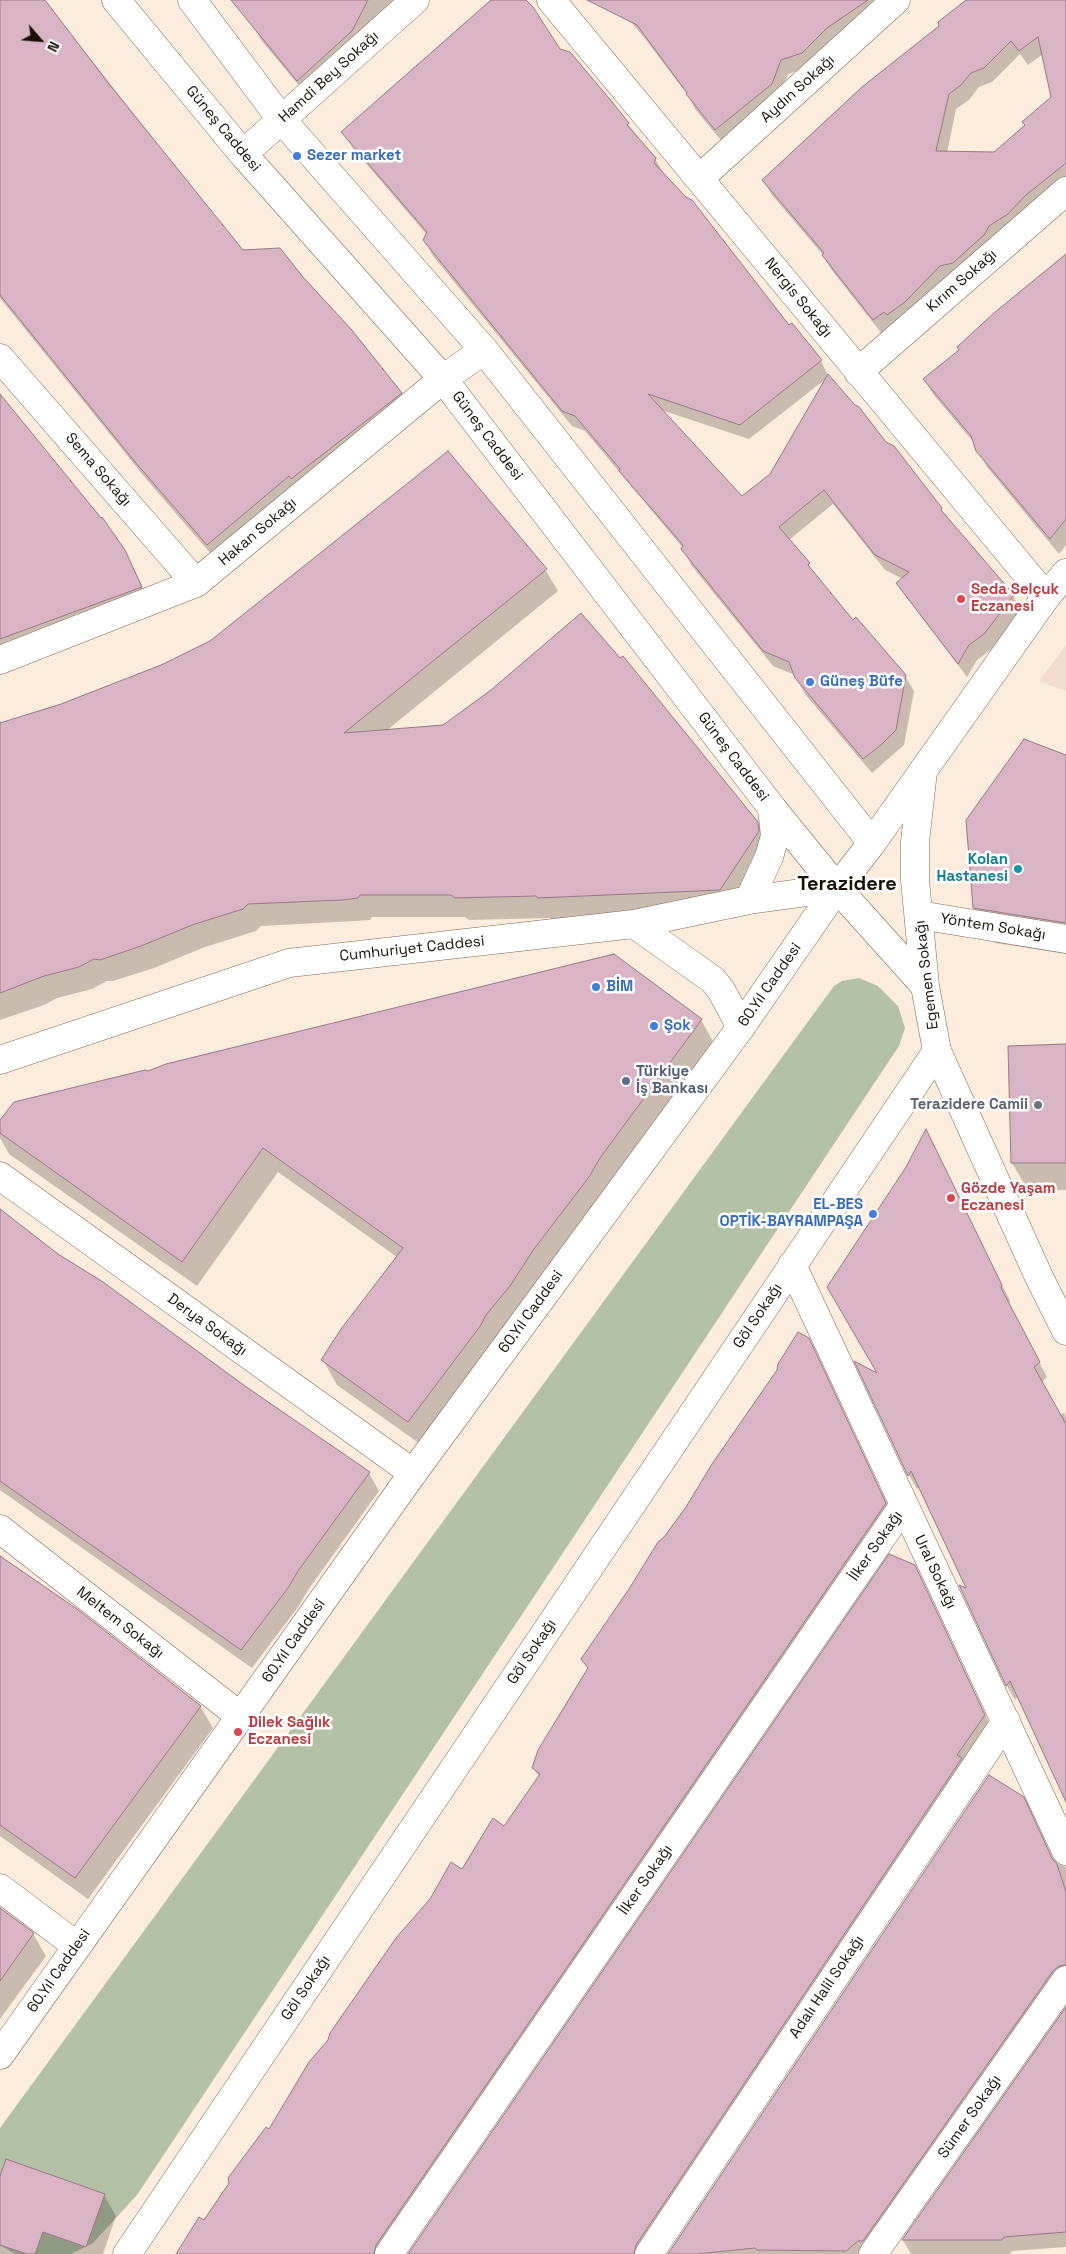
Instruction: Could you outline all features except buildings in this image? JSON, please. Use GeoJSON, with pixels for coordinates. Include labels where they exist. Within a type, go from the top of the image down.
{"type":"FeatureCollection","features":[{"type":"Feature","properties":{"kind":"street","name":"Güneş Caddesi"},"geometry":{"type":"LineString","coordinates":[[116,0],[243,154],[443,379],[772,808],[836,888],[925,986]]}},
{"type":"Feature","properties":{"kind":"street"},"geometry":{"type":"LineString","coordinates":[[192,0],[282,119],[484,350],[872,843]]}},
{"type":"Feature","properties":{"kind":"street","name":"Hamdi Bey Sokağı"},"geometry":{"type":"LineString","coordinates":[[243,154],[415,0]]}},
{"type":"Feature","properties":{"kind":"street","name":"Nergis Sokağı"},"geometry":{"type":"LineString","coordinates":[[551,0],[1046,597]]}},
{"type":"Feature","properties":{"kind":"street","name":"Aydın Sokağı"},"geometry":{"type":"LineString","coordinates":[[700,178],[896,0]]}},
{"type":"Feature","properties":{"kind":"street","name":"Kırım Sokağı"},"geometry":{"type":"LineString","coordinates":[[858,372],[1066,191]]}},
{"type":"Feature","properties":{"kind":"street","name":"Hakan Sokağı"},"geometry":{"type":"LineString","coordinates":[[0,660],[196,583],[443,379],[484,350]]}},
{"type":"Feature","properties":{"kind":"street","name":"Sema Sokağı"},"geometry":{"type":"LineString","coordinates":[[0,358],[196,583]]}},
{"type":"Feature","properties":{"kind":"street","name":"60.Yıl Caddesi"},"geometry":{"type":"LineString","coordinates":[[0,2055],[413,1473],[741,1027],[836,888],[872,843],[1046,597],[1066,573]]}},
{"type":"Feature","properties":{"kind":"street","name":"Egemen Sokağı"},"geometry":{"type":"LineString","coordinates":[[923,771],[915,842],[915,880],[920,915],[925,986],[937,1050],[1039,1277],[1066,1331]]}},
{"type":"Feature","properties":{"kind":"street"},"geometry":{"type":"LineString","coordinates":[[748,900],[769,857],[775,836],[772,808]]}},
{"type":"Feature","properties":{"kind":"street","name":"Cumhuriyet Caddesi"},"geometry":{"type":"LineString","coordinates":[[0,1060],[289,963],[634,924],[748,900],[836,888]]}},
{"type":"Feature","properties":{"kind":"street","name":"Yöntem Sokağı"},"geometry":{"type":"LineString","coordinates":[[920,915],[1066,939]]}},
{"type":"Feature","properties":{"kind":"street"},"geometry":{"type":"LineString","coordinates":[[634,924],[713,980],[721,990],[741,1027]]}},
{"type":"Feature","properties":{"kind":"street","name":"Göl Sokağı"},"geometry":{"type":"LineString","coordinates":[[127,2254],[937,1050]]}},
{"type":"Feature","properties":{"kind":"street","name":"Derya Sokağı"},"geometry":{"type":"LineString","coordinates":[[0,1176],[413,1473]]}},
{"type":"Feature","properties":{"kind":"street","name":"Ural Sokağı"},"geometry":{"type":"LineString","coordinates":[[792,1265],[1066,1851]]}},
{"type":"Feature","properties":{"kind":"street","name":"İlker Sokağı"},"geometry":{"type":"LineString","coordinates":[[389,2254],[904,1505]]}},
{"type":"Feature","properties":{"kind":"street","name":"Meltem Sokağı"},"geometry":{"type":"LineString","coordinates":[[0,1530],[240,1716]]}},
{"type":"Feature","properties":{"kind":"street","name":"Adalı Halil Sokağı"},"geometry":{"type":"LineString","coordinates":[[649,2254],[1006,1721]]}},
{"type":"Feature","properties":{"kind":"street"},"geometry":{"type":"LineString","coordinates":[[0,1888],[76,1946]]}},
{"type":"Feature","properties":{"kind":"street","name":"Sümer Sokağı"},"geometry":{"type":"LineString","coordinates":[[873,2254],[1066,1980]]}},
{"type":"Feature","properties":{"kind":"shaded area"},"geometry":{"type":"Polygon","coordinates":[[[1066,645],[1066,691],[1039,681],[1066,645]]]}},
{"type":"Feature","properties":{"kind":"green space"},"geometry":{"type":"Polygon","coordinates":[[[859,978],[878,986],[898,1006],[905,1028],[899,1046],[137,2195],[93,2243],[71,2254],[15,2254],[0,2245],[0,2128],[834,986],[842,981],[859,978]]]}},
{"type":"Feature","properties":{"kind":"place","name":"Sezer market"},"geometry":{"type":"Point","coordinates":[297,156]}},
{"type":"Feature","properties":{"kind":"place","name":"Seda Selçuk Eczanesi"},"geometry":{"type":"Point","coordinates":[961,599]}},
{"type":"Feature","properties":{"kind":"place","name":"Güneş Büfe"},"geometry":{"type":"Point","coordinates":[810,682]}},
{"type":"Feature","properties":{"kind":"place","name":"Kolan Hastanesi"},"geometry":{"type":"Point","coordinates":[1018,869]}},
{"type":"Feature","properties":{"kind":"place","name":"BİM"},"geometry":{"type":"Point","coordinates":[596,987]}},
{"type":"Feature","properties":{"kind":"place","name":"Şok"},"geometry":{"type":"Point","coordinates":[654,1026]}},
{"type":"Feature","properties":{"kind":"place","name":"Türkiye İş Bankası"},"geometry":{"type":"Point","coordinates":[626,1081]}},
{"type":"Feature","properties":{"kind":"place","name":"Terazidere Camii"},"geometry":{"type":"Point","coordinates":[1038,1105]}},
{"type":"Feature","properties":{"kind":"place","name":"Gözde Yaşam Eczanesi"},"geometry":{"type":"Point","coordinates":[951,1198]}},
{"type":"Feature","properties":{"kind":"place","name":"EL-BES OPTİK-BAYRAMPAŞA"},"geometry":{"type":"Point","coordinates":[873,1214]}},
{"type":"Feature","properties":{"kind":"place","name":"Dilek Sağlık Eczanesi"},"geometry":{"type":"Point","coordinates":[238,1732]}},
{"type":"Feature","properties":{"kind":"district","name":"Terazidere"},"geometry":{"type":"Point","coordinates":[847,885]}}]}
